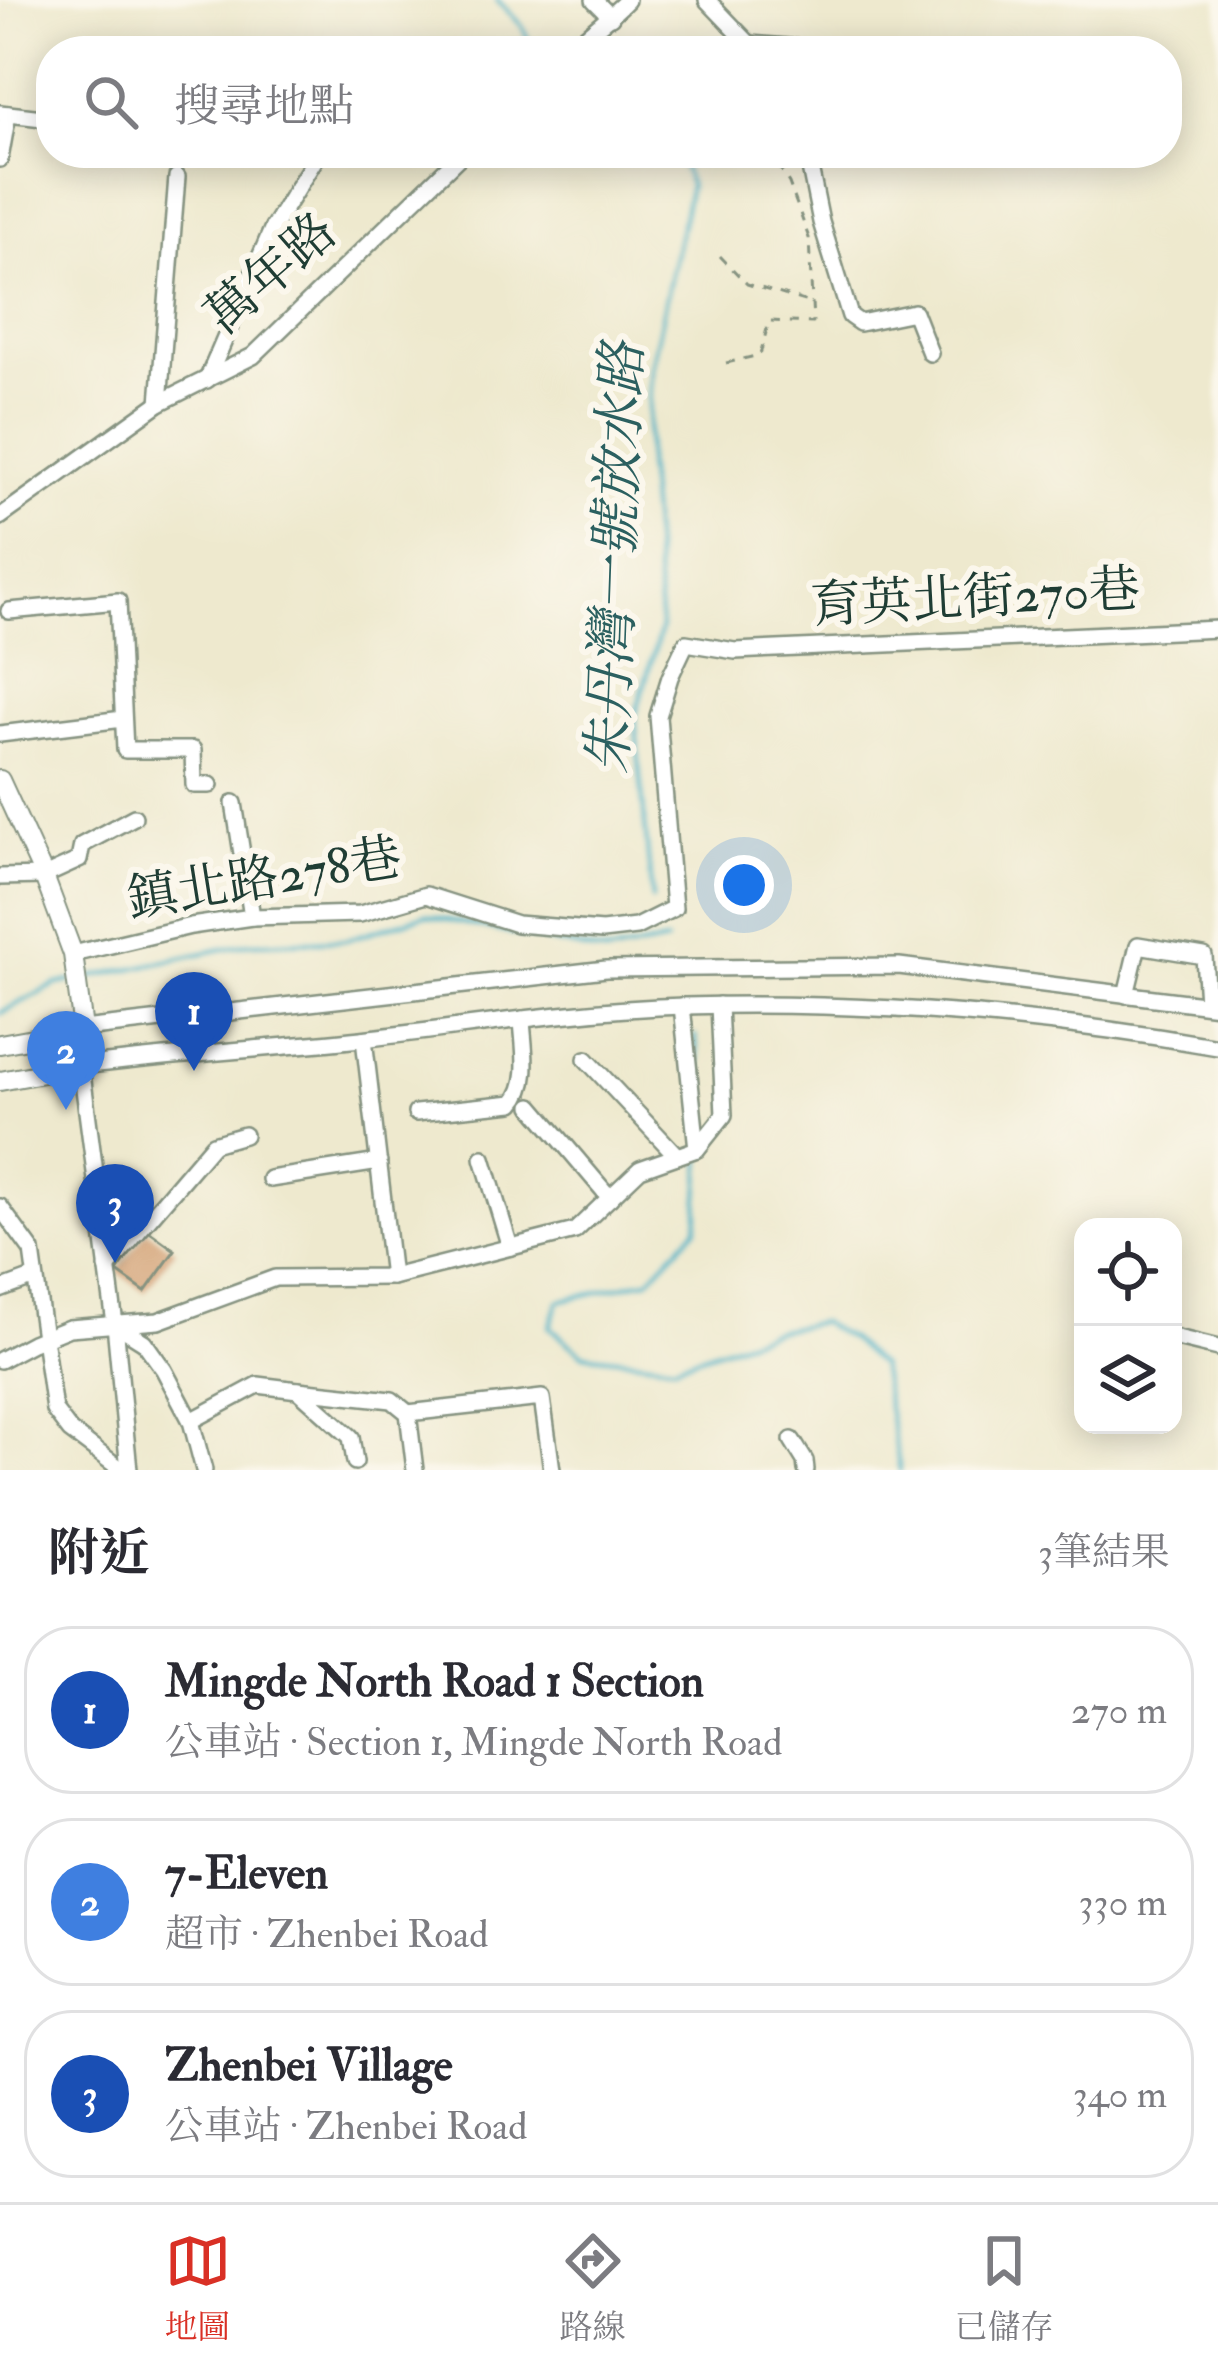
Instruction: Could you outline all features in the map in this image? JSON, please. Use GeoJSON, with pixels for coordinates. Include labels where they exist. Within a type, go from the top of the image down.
{"type":"FeatureCollection","features":[{"type":"Feature","properties":{"kind":"main road"},"geometry":{"type":"LineString","coordinates":[[0,780],[44,876],[74,960],[83,1029],[81,1066],[0,1081]]}},
{"type":"Feature","properties":{"kind":"main road"},"geometry":{"type":"LineString","coordinates":[[0,1044],[83,1029]]}},
{"type":"Feature","properties":{"kind":"street"},"geometry":{"type":"LineString","coordinates":[[594,0],[611,17]]}},
{"type":"Feature","properties":{"kind":"street"},"geometry":{"type":"LineString","coordinates":[[583,36],[627,0]]}},
{"type":"Feature","properties":{"kind":"street"},"geometry":{"type":"LineString","coordinates":[[707,0],[742,36]]}},
{"type":"Feature","properties":{"kind":"street"},"geometry":{"type":"LineString","coordinates":[[0,159],[4,113],[36,117]]}},
{"type":"Feature","properties":{"kind":"street"},"geometry":{"type":"LineString","coordinates":[[208,380],[273,227],[310,168]]}},
{"type":"Feature","properties":{"kind":"street","name":"萬年路"},"geometry":{"type":"LineString","coordinates":[[0,517],[158,403],[253,356],[447,168]]}},
{"type":"Feature","properties":{"kind":"street"},"geometry":{"type":"LineString","coordinates":[[810,168],[850,316],[860,323],[914,312],[930,353]]}},
{"type":"Feature","properties":{"kind":"street"},"geometry":{"type":"LineString","coordinates":[[158,403],[178,177]]}},
{"type":"Feature","properties":{"kind":"street"},"geometry":{"type":"LineString","coordinates":[[10,610],[118,601],[125,750],[193,750],[194,784],[210,784]]}},
{"type":"Feature","properties":{"kind":"street","name":"育英北街270巷"},"geometry":{"type":"LineString","coordinates":[[674,908],[658,716],[686,643],[735,651],[1218,629]]}},
{"type":"Feature","properties":{"kind":"street"},"geometry":{"type":"LineString","coordinates":[[0,734],[124,718]]}},
{"type":"Feature","properties":{"kind":"street"},"geometry":{"type":"LineString","coordinates":[[234,803],[252,917]]}},
{"type":"Feature","properties":{"kind":"street"},"geometry":{"type":"LineString","coordinates":[[0,877],[44,876],[79,860],[82,845],[134,818]]}},
{"type":"Feature","properties":{"kind":"street","name":"鎮北路278巷"},"geometry":{"type":"LineString","coordinates":[[74,960],[191,926],[252,917],[361,914],[426,895],[518,924],[602,932],[636,927],[674,908]]}},
{"type":"Feature","properties":{"kind":"street"},"geometry":{"type":"LineString","coordinates":[[83,1029],[606,968],[899,966],[1126,995],[1213,1005],[1204,956],[1138,945],[1126,995]]}},
{"type":"Feature","properties":{"kind":"street"},"geometry":{"type":"LineString","coordinates":[[0,1360],[69,1328],[158,1321],[275,1278],[392,1277],[575,1231],[640,1169],[697,1149],[724,1115],[719,1005]]}},
{"type":"Feature","properties":{"kind":"street"},"geometry":{"type":"LineString","coordinates":[[125,1470],[115,1324],[81,1066],[523,1019],[719,1005],[987,1015],[1122,1030],[1218,1047]]}},
{"type":"Feature","properties":{"kind":"street"},"geometry":{"type":"LineString","coordinates":[[682,1006],[697,1149]]}},
{"type":"Feature","properties":{"kind":"street"},"geometry":{"type":"LineString","coordinates":[[416,1113],[514,1103],[524,1087],[523,1019]]}},
{"type":"Feature","properties":{"kind":"street"},"geometry":{"type":"LineString","coordinates":[[364,1039],[392,1277]]}},
{"type":"Feature","properties":{"kind":"street"},"geometry":{"type":"LineString","coordinates":[[586,1059],[677,1156]]}},
{"type":"Feature","properties":{"kind":"street"},"geometry":{"type":"LineString","coordinates":[[532,1106],[610,1198]]}},
{"type":"Feature","properties":{"kind":"street"},"geometry":{"type":"LineString","coordinates":[[107,1268],[213,1144],[244,1135]]}},
{"type":"Feature","properties":{"kind":"street"},"geometry":{"type":"LineString","coordinates":[[483,1158],[510,1247]]}},
{"type":"Feature","properties":{"kind":"street"},"geometry":{"type":"LineString","coordinates":[[270,1179],[379,1162]]}},
{"type":"Feature","properties":{"kind":"street"},"geometry":{"type":"LineString","coordinates":[[0,1207],[32,1251],[54,1410],[70,1431],[125,1470]]}},
{"type":"Feature","properties":{"kind":"street"},"geometry":{"type":"LineString","coordinates":[[0,1290],[35,1277]]}},
{"type":"Feature","properties":{"kind":"street"},"geometry":{"type":"LineString","coordinates":[[115,1324],[144,1342],[191,1421],[204,1470]]}},
{"type":"Feature","properties":{"kind":"street"},"geometry":{"type":"LineString","coordinates":[[1182,1339],[1218,1348]]}},
{"type":"Feature","properties":{"kind":"street"},"geometry":{"type":"LineString","coordinates":[[191,1421],[258,1385],[392,1400],[408,1413],[415,1470]]}},
{"type":"Feature","properties":{"kind":"street"},"geometry":{"type":"LineString","coordinates":[[298,1390],[351,1437],[355,1462]]}},
{"type":"Feature","properties":{"kind":"street"},"geometry":{"type":"LineString","coordinates":[[408,1413],[542,1398],[552,1470]]}},
{"type":"Feature","properties":{"kind":"street"},"geometry":{"type":"LineString","coordinates":[[792,1440],[806,1461],[806,1470]]}},
{"type":"Feature","properties":{"kind":"path"},"geometry":{"type":"LineString","coordinates":[[726,363],[760,355],[769,321],[813,323],[809,238],[780,168]]}},
{"type":"Feature","properties":{"kind":"path"},"geometry":{"type":"LineString","coordinates":[[720,256],[747,284],[811,303]]}},
{"type":"Feature","properties":{"kind":"building"},"geometry":{"type":"Polygon","coordinates":[[[147,1230],[175,1250],[145,1292],[117,1272],[147,1230]]]}},
{"type":"Feature","properties":{"kind":"waterway","name":"朱丹灣一號放水路"},"geometry":{"type":"LineString","coordinates":[[497,0],[527,36]]}},
{"type":"Feature","properties":{"kind":"waterway","name":"朱丹灣一號放水路"},"geometry":{"type":"LineString","coordinates":[[652,899],[635,717],[661,628],[646,462],[651,368],[690,185],[683,168]]}},
{"type":"Feature","properties":{"kind":"waterway"},"geometry":{"type":"LineString","coordinates":[[82,979],[251,943],[345,940],[425,915],[608,954],[666,942]]}},
{"type":"Feature","properties":{"kind":"waterway"},"geometry":{"type":"LineString","coordinates":[[0,1013],[71,981]]}},
{"type":"Feature","properties":{"kind":"waterway"},"geometry":{"type":"LineString","coordinates":[[695,1036],[705,1106],[703,1130]]}},
{"type":"Feature","properties":{"kind":"waterway"},"geometry":{"type":"LineString","coordinates":[[702,1153],[697,1228],[648,1280],[559,1301],[550,1327],[583,1354],[674,1365],[773,1331],[820,1322],[850,1339],[880,1366],[900,1470]]}},
{"type":"Feature","properties":{"kind":"place","name":"Mingde North Road 1 Section"},"geometry":{"type":"Point","coordinates":[194,1071]}},
{"type":"Feature","properties":{"kind":"place","name":"7-Eleven"},"geometry":{"type":"Point","coordinates":[66,1110]}},
{"type":"Feature","properties":{"kind":"place","name":"Zhenbei Village"},"geometry":{"type":"Point","coordinates":[115,1263]}}]}
